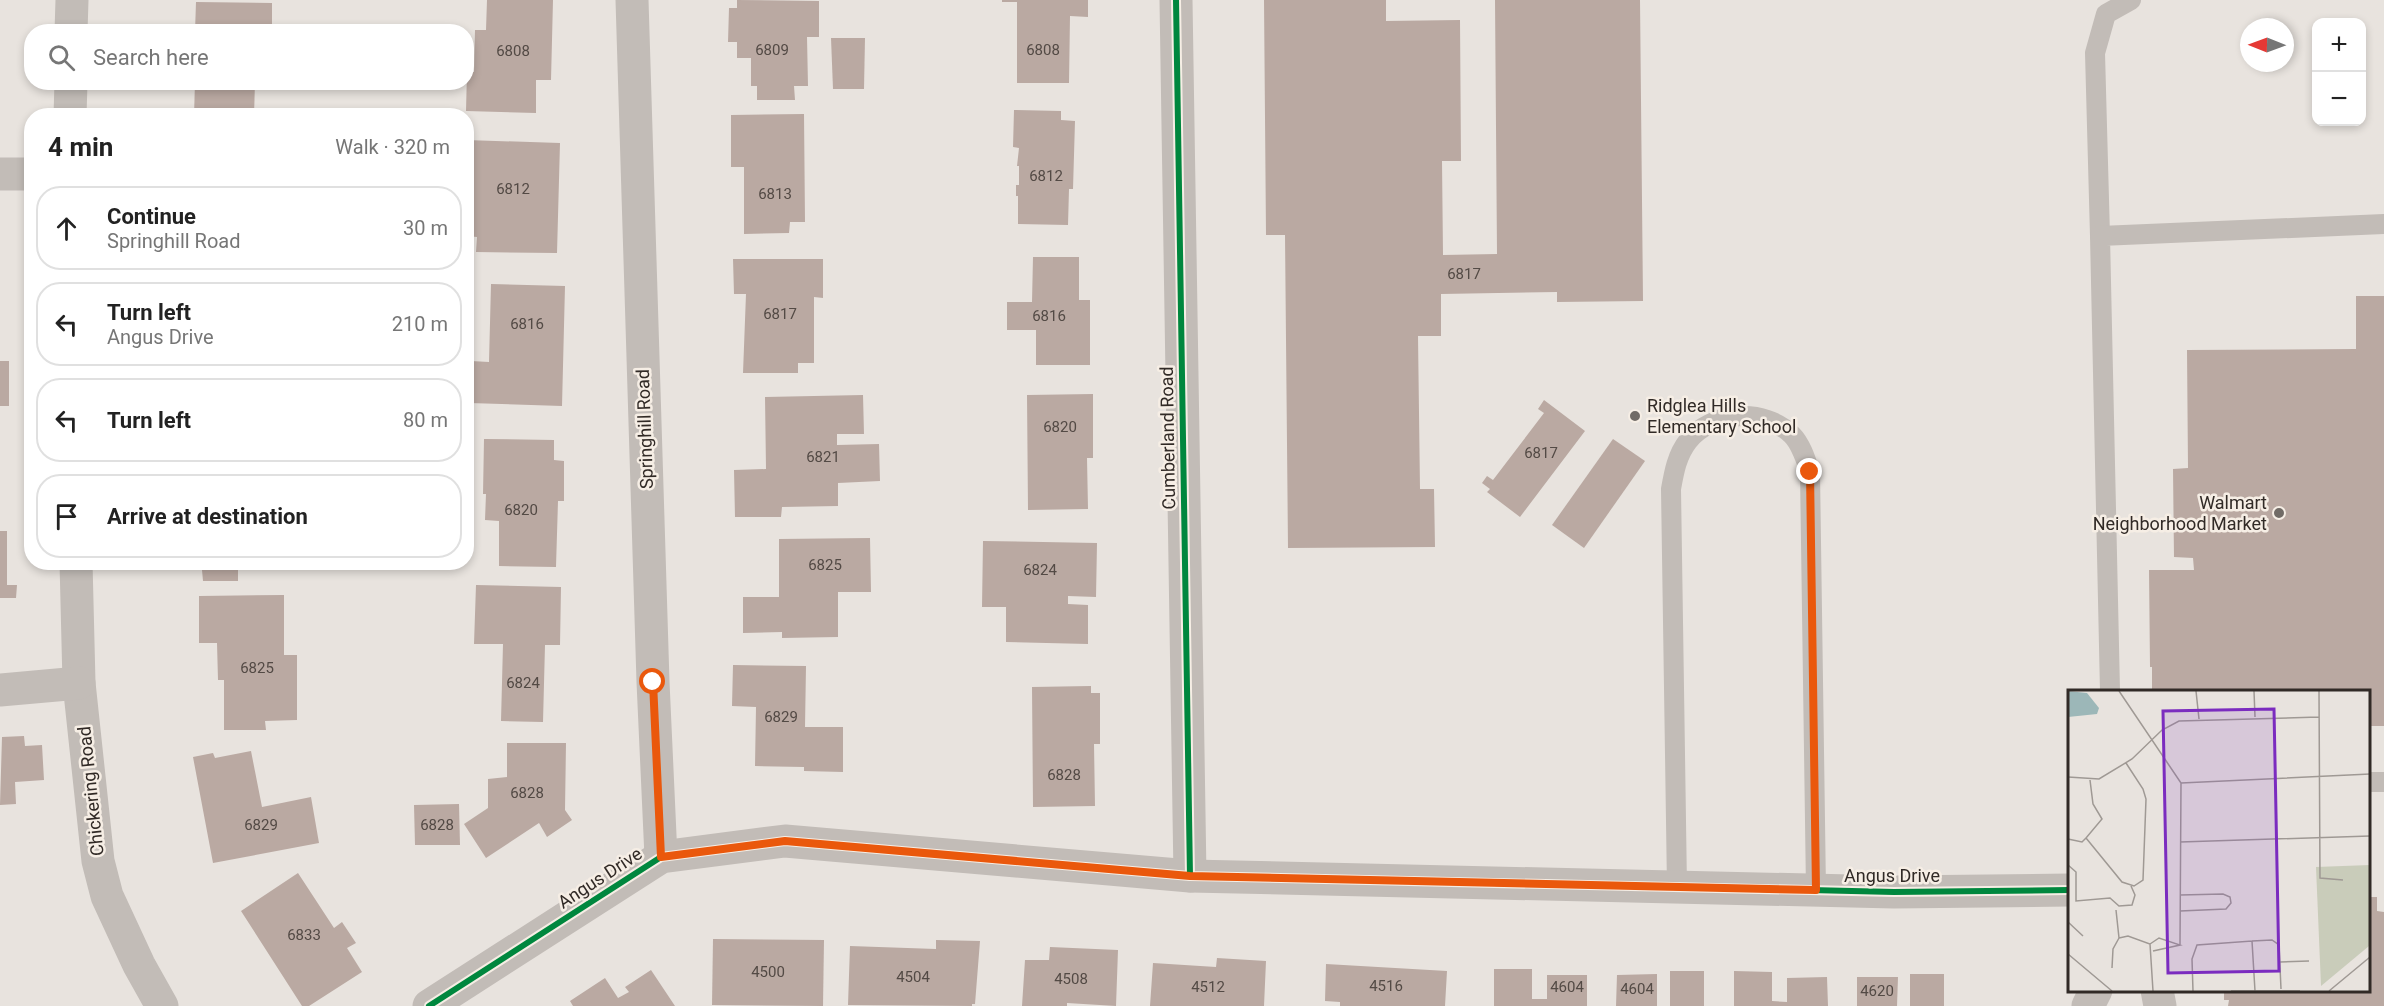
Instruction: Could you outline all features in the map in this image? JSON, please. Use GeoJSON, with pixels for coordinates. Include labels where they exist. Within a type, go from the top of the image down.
{"type":"FeatureCollection","features":[{"type":"Feature","properties":{"kind":"street"},"geometry":{"type":"LineString","coordinates":[[71,24],[72,0]]}},
{"type":"Feature","properties":{"kind":"street","name":"Springhill Road"},"geometry":{"type":"LineString","coordinates":[[632,0],[652,670],[661,857]]}},
{"type":"Feature","properties":{"kind":"street","name":"Cumberland Road"},"geometry":{"type":"LineString","coordinates":[[1176,0],[1190,876]]}},
{"type":"Feature","properties":{"kind":"street"},"geometry":{"type":"LineString","coordinates":[[70,108],[71,90]]}},
{"type":"Feature","properties":{"kind":"street"},"geometry":{"type":"LineString","coordinates":[[0,174],[24,174]]}},
{"type":"Feature","properties":{"kind":"street","name":"Chickering Road"},"geometry":{"type":"LineString","coordinates":[[76,570],[79,683],[98,861],[106,896],[139,965],[162,1006]]}},
{"type":"Feature","properties":{"kind":"street"},"geometry":{"type":"LineString","coordinates":[[0,690],[79,683]]}},
{"type":"Feature","properties":{"kind":"street","name":"Angus Drive"},"geometry":{"type":"LineString","coordinates":[[429,1006],[661,857],[785,841],[1190,876],[1894,892],[2068,890]]}},
{"type":"Feature","properties":{"kind":"street"},"geometry":{"type":"LineString","coordinates":[[2088,1006],[2096,991]]}},
{"type":"Feature","properties":{"kind":"street"},"geometry":{"type":"LineString","coordinates":[[2157,991],[2160,1006]]}},
{"type":"Feature","properties":{"kind":"lane"},"geometry":{"type":"LineString","coordinates":[[2110,690],[2095,53],[2106,14],[2130,0]]}},
{"type":"Feature","properties":{"kind":"lane"},"geometry":{"type":"LineString","coordinates":[[2100,236],[2384,224]]}},
{"type":"Feature","properties":{"kind":"lane"},"geometry":{"type":"LineString","coordinates":[[1677,887],[1671,489],[1676,462],[1687,442],[1702,426],[1720,419],[1757,417],[1776,423],[1792,435],[1803,453],[1810,472],[1816,890]]}},
{"type":"Feature","properties":{"kind":"building"},"geometry":{"type":"Polygon","coordinates":[[[487,0],[553,0],[551,80],[536,80],[536,113],[474,111],[474,108],[466,108],[467,90],[474,90],[475,30],[486,30],[487,0]]]}},
{"type":"Feature","properties":{"kind":"building"},"geometry":{"type":"Polygon","coordinates":[[[737,0],[819,1],[819,37],[807,37],[808,86],[794,86],[795,100],[757,100],[757,86],[751,86],[751,58],[737,58],[737,42],[728,42],[729,8],[737,8],[737,0]]]}},
{"type":"Feature","properties":{"kind":"building"},"geometry":{"type":"Polygon","coordinates":[[[1002,0],[1088,0],[1088,17],[1070,16],[1069,83],[1017,83],[1017,2],[1002,2],[1002,0]]]}},
{"type":"Feature","properties":{"kind":"building"},"geometry":{"type":"Polygon","coordinates":[[[1264,0],[1386,0],[1386,21],[1460,20],[1461,161],[1442,161],[1443,255],[1497,254],[1495,0],[1640,0],[1643,301],[1557,302],[1557,292],[1441,294],[1441,336],[1418,336],[1420,489],[1434,489],[1435,547],[1288,548],[1285,235],[1266,235],[1264,0]]]}},
{"type":"Feature","properties":{"kind":"building"},"geometry":{"type":"Polygon","coordinates":[[[196,2],[272,3],[272,24],[195,24],[196,2]]]}},
{"type":"Feature","properties":{"kind":"building"},"geometry":{"type":"Polygon","coordinates":[[[831,38],[865,38],[864,89],[833,89],[831,38]]]}},
{"type":"Feature","properties":{"kind":"building"},"geometry":{"type":"Polygon","coordinates":[[[195,90],[255,90],[254,108],[194,108],[195,90]]]}},
{"type":"Feature","properties":{"kind":"building"},"geometry":{"type":"Polygon","coordinates":[[[1014,110],[1061,111],[1061,120],[1075,121],[1073,189],[1069,189],[1068,225],[1018,224],[1016,185],[1019,185],[1019,166],[1017,166],[1019,148],[1013,147],[1014,110]]]}},
{"type":"Feature","properties":{"kind":"building"},"geometry":{"type":"Polygon","coordinates":[[[804,114],[805,222],[790,222],[789,233],[744,234],[744,167],[731,167],[731,115],[804,114]]]}},
{"type":"Feature","properties":{"kind":"building"},"geometry":{"type":"Polygon","coordinates":[[[474,140],[560,143],[557,253],[476,252],[477,237],[474,237],[474,140]]]}},
{"type":"Feature","properties":{"kind":"building"},"geometry":{"type":"Polygon","coordinates":[[[1033,257],[1079,257],[1079,300],[1090,300],[1090,365],[1036,365],[1036,330],[1007,330],[1007,302],[1032,302],[1033,257]]]}},
{"type":"Feature","properties":{"kind":"building"},"geometry":{"type":"Polygon","coordinates":[[[733,259],[823,259],[823,298],[814,297],[814,363],[798,363],[798,373],[743,373],[746,294],[734,294],[733,259]]]}},
{"type":"Feature","properties":{"kind":"building"},"geometry":{"type":"Polygon","coordinates":[[[491,284],[565,286],[562,406],[474,403],[474,361],[489,362],[491,284]]]}},
{"type":"Feature","properties":{"kind":"building","name":"Walmart Neighborhood Market"},"geometry":{"type":"Polygon","coordinates":[[[2356,296],[2384,296],[2384,726],[2369,726],[2369,690],[2152,690],[2149,570],[2194,570],[2193,558],[2174,557],[2173,469],[2188,468],[2187,350],[2356,349],[2356,296]]]}},
{"type":"Feature","properties":{"kind":"building"},"geometry":{"type":"Polygon","coordinates":[[[0,361],[9,361],[9,406],[0,406],[0,361]]]}},
{"type":"Feature","properties":{"kind":"building"},"geometry":{"type":"Polygon","coordinates":[[[1093,394],[1093,458],[1087,458],[1088,509],[1028,510],[1027,395],[1093,394]]]}},
{"type":"Feature","properties":{"kind":"building"},"geometry":{"type":"Polygon","coordinates":[[[863,395],[864,434],[837,434],[837,445],[879,444],[880,481],[838,483],[838,506],[782,507],[781,517],[735,517],[734,470],[766,469],[765,397],[863,395]]]}},
{"type":"Feature","properties":{"kind":"building"},"geometry":{"type":"Polygon","coordinates":[[[1544,400],[1585,431],[1520,517],[1487,492],[1490,489],[1482,483],[1487,476],[1493,480],[1544,413],[1538,409],[1544,400]]]}},
{"type":"Feature","properties":{"kind":"building"},"geometry":{"type":"Polygon","coordinates":[[[484,439],[554,440],[554,460],[564,461],[564,501],[558,501],[556,567],[499,566],[499,521],[485,520],[484,439]]]}},
{"type":"Feature","properties":{"kind":"building"},"geometry":{"type":"Polygon","coordinates":[[[1613,439],[1645,461],[1584,548],[1552,525],[1613,439]]]}},
{"type":"Feature","properties":{"kind":"building"},"geometry":{"type":"Polygon","coordinates":[[[0,531],[7,531],[7,585],[17,585],[16,598],[0,598],[0,531]]]}},
{"type":"Feature","properties":{"kind":"building"},"geometry":{"type":"Polygon","coordinates":[[[870,538],[871,592],[838,592],[838,637],[782,638],[782,632],[743,633],[743,597],[779,597],[779,539],[870,538]]]}},
{"type":"Feature","properties":{"kind":"building"},"geometry":{"type":"Polygon","coordinates":[[[983,541],[1097,543],[1096,597],[1068,596],[1068,604],[1088,605],[1088,644],[1006,642],[1006,607],[982,607],[983,541]]]}},
{"type":"Feature","properties":{"kind":"building"},"geometry":{"type":"Polygon","coordinates":[[[202,570],[238,570],[238,581],[203,581],[202,570]]]}},
{"type":"Feature","properties":{"kind":"building"},"geometry":{"type":"Polygon","coordinates":[[[476,585],[561,587],[560,645],[545,645],[543,722],[501,721],[503,644],[474,644],[476,585]]]}},
{"type":"Feature","properties":{"kind":"building"},"geometry":{"type":"Polygon","coordinates":[[[284,595],[284,655],[297,655],[297,720],[265,721],[266,730],[224,730],[224,680],[218,680],[217,643],[199,643],[199,596],[284,595]]]}},
{"type":"Feature","properties":{"kind":"building"},"geometry":{"type":"Polygon","coordinates":[[[733,665],[806,666],[805,727],[843,727],[843,772],[804,771],[804,767],[755,766],[756,707],[732,706],[733,665]]]}},
{"type":"Feature","properties":{"kind":"building"},"geometry":{"type":"Polygon","coordinates":[[[1091,686],[1091,693],[1100,693],[1100,744],[1094,744],[1095,806],[1033,807],[1032,687],[1091,686]]]}},
{"type":"Feature","properties":{"kind":"building"},"geometry":{"type":"Polygon","coordinates":[[[24,736],[25,746],[42,745],[44,780],[15,782],[16,804],[0,805],[2,737],[24,736]]]}},
{"type":"Feature","properties":{"kind":"building"},"geometry":{"type":"Polygon","coordinates":[[[507,743],[566,743],[565,810],[572,820],[547,837],[539,823],[486,858],[464,824],[488,808],[488,779],[507,777],[507,743]]]}},
{"type":"Feature","properties":{"kind":"building"},"geometry":{"type":"Polygon","coordinates":[[[251,751],[262,807],[311,797],[319,843],[213,863],[193,757],[213,753],[215,758],[251,751]]]}},
{"type":"Feature","properties":{"kind":"building"},"geometry":{"type":"Polygon","coordinates":[[[459,804],[460,845],[415,845],[414,805],[459,804]]]}},
{"type":"Feature","properties":{"kind":"building"},"geometry":{"type":"Polygon","coordinates":[[[298,873],[334,928],[342,922],[356,943],[347,948],[362,972],[309,1006],[302,1006],[241,911],[298,873]]]}},
{"type":"Feature","properties":{"kind":"building"},"geometry":{"type":"Polygon","coordinates":[[[2369,897],[2377,897],[2377,911],[2384,912],[2384,1006],[2228,1006],[2229,1000],[2224,1000],[2224,991],[2369,991],[2369,897]]]}},
{"type":"Feature","properties":{"kind":"building"},"geometry":{"type":"Polygon","coordinates":[[[713,939],[824,940],[823,1006],[712,1005],[713,939]]]}},
{"type":"Feature","properties":{"kind":"building"},"geometry":{"type":"Polygon","coordinates":[[[936,940],[980,941],[975,1004],[972,1006],[848,1005],[850,946],[936,949],[936,940]]]}},
{"type":"Feature","properties":{"kind":"building"},"geometry":{"type":"Polygon","coordinates":[[[1050,947],[1118,950],[1116,1006],[1067,1003],[1067,1006],[1022,1006],[1025,960],[1049,960],[1050,947]]]}},
{"type":"Feature","properties":{"kind":"building"},"geometry":{"type":"Polygon","coordinates":[[[1217,958],[1266,961],[1264,1006],[1150,1006],[1153,963],[1216,967],[1217,958]]]}},
{"type":"Feature","properties":{"kind":"building"},"geometry":{"type":"Polygon","coordinates":[[[1326,964],[1447,971],[1445,1006],[1340,1006],[1340,1002],[1325,1001],[1326,964]]]}},
{"type":"Feature","properties":{"kind":"building"},"geometry":{"type":"Polygon","coordinates":[[[1494,969],[1532,969],[1532,999],[1547,999],[1547,975],[1587,975],[1587,1006],[1494,1006],[1494,969]]]}},
{"type":"Feature","properties":{"kind":"building"},"geometry":{"type":"Polygon","coordinates":[[[651,970],[675,1006],[573,1006],[570,1001],[605,978],[618,998],[629,992],[625,987],[651,970]]]}},
{"type":"Feature","properties":{"kind":"building"},"geometry":{"type":"Polygon","coordinates":[[[1670,971],[1704,971],[1704,1006],[1670,1006],[1670,971]]]}},
{"type":"Feature","properties":{"kind":"building"},"geometry":{"type":"Polygon","coordinates":[[[1734,971],[1772,972],[1772,1001],[1787,1002],[1787,978],[1827,977],[1828,1006],[1734,1006],[1734,971]]]}},
{"type":"Feature","properties":{"kind":"building"},"geometry":{"type":"Polygon","coordinates":[[[1657,974],[1657,1006],[1616,1006],[1617,975],[1657,974]]]}},
{"type":"Feature","properties":{"kind":"building"},"geometry":{"type":"Polygon","coordinates":[[[1910,974],[1944,974],[1944,1006],[1910,1006],[1910,974]]]}},
{"type":"Feature","properties":{"kind":"building"},"geometry":{"type":"Polygon","coordinates":[[[1857,977],[1898,977],[1897,1006],[1857,1006],[1857,977]]]}},
{"type":"Feature","properties":{"kind":"cycle path"},"geometry":{"type":"LineString","coordinates":[[1176,0],[1190,876]]}},
{"type":"Feature","properties":{"kind":"cycle path"},"geometry":{"type":"LineString","coordinates":[[429,1006],[661,857],[785,841],[1190,876],[1894,892],[2068,890]]}},
{"type":"Feature","properties":{"kind":"place","name":"Ridglea Hills Elementary School"},"geometry":{"type":"Point","coordinates":[1635,416]}},
{"type":"Feature","properties":{"kind":"place","name":"Walmart Neighborhood Market"},"geometry":{"type":"Point","coordinates":[2279,513]}},
{"type":"Feature","properties":{"kind":"route"},"geometry":{"type":"LineString","coordinates":[[653,682],[661,857],[785,841],[1190,876],[1816,890],[1810,472]]}}]}
